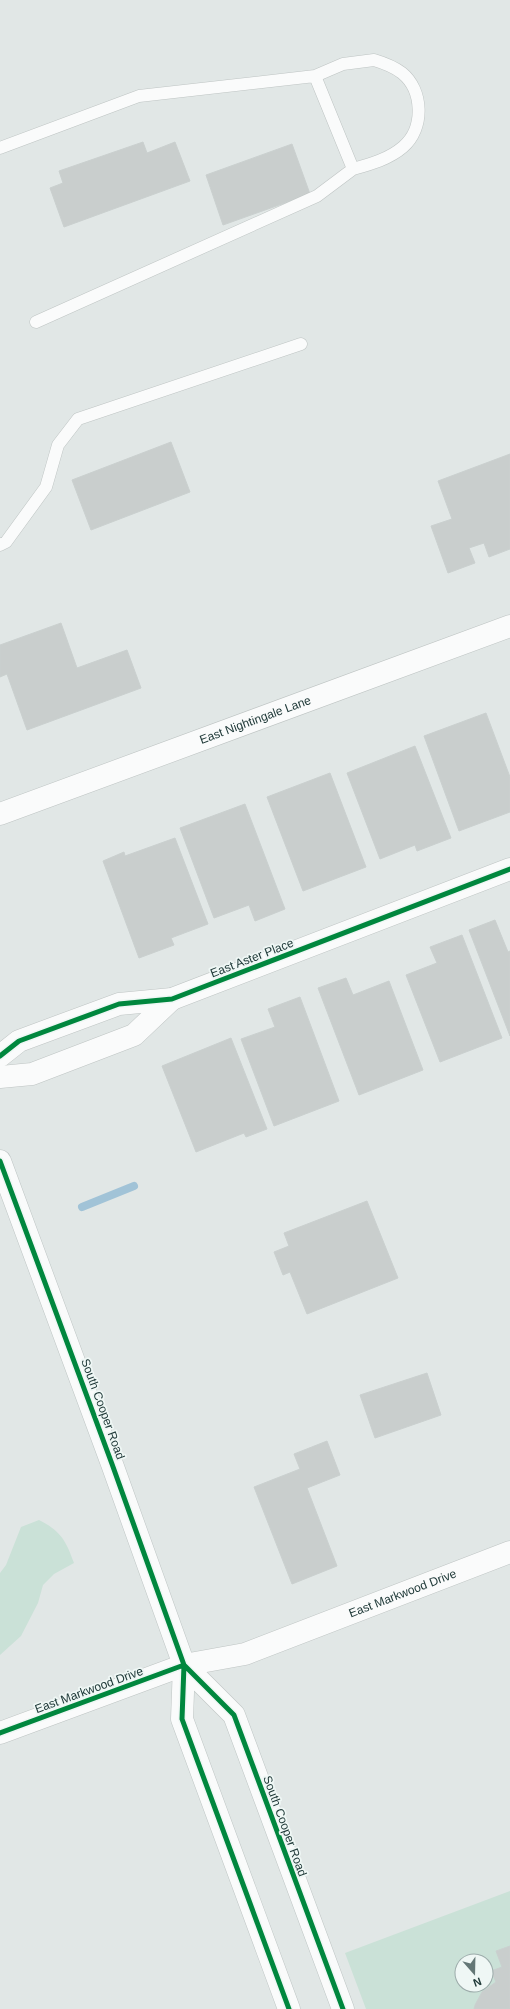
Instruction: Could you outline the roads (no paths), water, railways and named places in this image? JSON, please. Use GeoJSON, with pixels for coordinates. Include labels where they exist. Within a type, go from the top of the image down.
{"type":"FeatureCollection","features":[{"type":"Feature","properties":{"kind":"street","name":"East Nightingale Lane"},"geometry":{"type":"LineString","coordinates":[[0,814],[510,626]]}},
{"type":"Feature","properties":{"kind":"street","name":"East Aster Place"},"geometry":{"type":"LineString","coordinates":[[0,1056],[19,1041],[96,1012],[119,1004],[172,999],[510,869]]}},
{"type":"Feature","properties":{"kind":"street","name":"East Aster Place"},"geometry":{"type":"LineString","coordinates":[[0,1077],[32,1074],[134,1035],[172,999]]}},
{"type":"Feature","properties":{"kind":"street"},"geometry":{"type":"LineString","coordinates":[[96,1012],[108,1045]]}},
{"type":"Feature","properties":{"kind":"street","name":"South Cooper Road"},"geometry":{"type":"LineString","coordinates":[[0,1161],[112,1464],[184,1665],[182,1719],[289,2009]]}},
{"type":"Feature","properties":{"kind":"street","name":"East Markwood Drive"},"geometry":{"type":"LineString","coordinates":[[0,1733],[184,1665],[245,1654],[510,1552]]}},
{"type":"Feature","properties":{"kind":"street","name":"South Cooper Road"},"geometry":{"type":"LineString","coordinates":[[184,1665],[234,1715],[343,2009]]}},
{"type":"Feature","properties":{"kind":"lane"},"geometry":{"type":"LineString","coordinates":[[0,148],[139,96],[315,76],[343,64],[374,60],[389,65],[402,73],[412,85],[418,100],[419,116],[414,131],[404,146],[390,156],[353,169],[316,196],[36,322]]}},
{"type":"Feature","properties":{"kind":"lane"},"geometry":{"type":"LineString","coordinates":[[315,76],[353,169]]}},
{"type":"Feature","properties":{"kind":"lane"},"geometry":{"type":"LineString","coordinates":[[0,545],[6,542],[46,487],[58,445],[78,419],[301,344]]}},
{"type":"Feature","properties":{"kind":"waterway"},"geometry":{"type":"LineString","coordinates":[[82,1207],[134,1186]]}}]}
